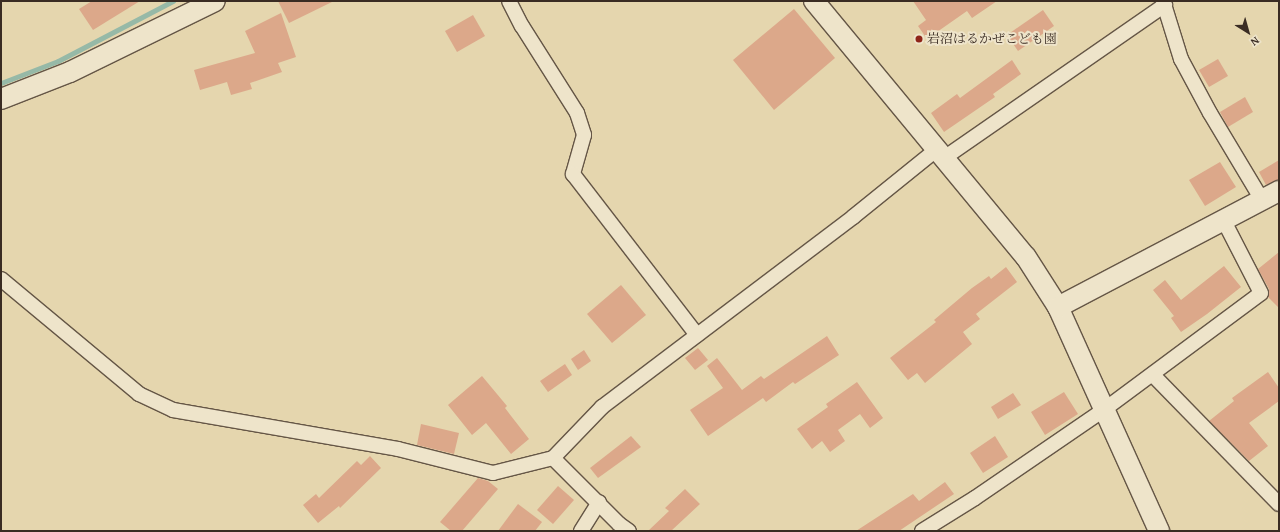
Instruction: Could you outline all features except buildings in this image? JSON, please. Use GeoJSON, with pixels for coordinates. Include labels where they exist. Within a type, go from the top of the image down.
{"type":"FeatureCollection","features":[{"type":"Feature","properties":{"kind":"street"},"geometry":{"type":"LineString","coordinates":[[1,99],[77,68],[215,1]]}},
{"type":"Feature","properties":{"kind":"street"},"geometry":{"type":"LineString","coordinates":[[509,1],[522,26],[577,113],[584,135],[573,174],[697,335]]}},
{"type":"Feature","properties":{"kind":"street"},"geometry":{"type":"LineString","coordinates":[[814,1],[1026,257],[1058,307],[1159,531]]}},
{"type":"Feature","properties":{"kind":"street"},"geometry":{"type":"LineString","coordinates":[[1,280],[139,394],[173,410],[398,449],[493,473],[553,458],[602,407],[853,217],[940,154],[1164,3],[1181,59],[1210,113],[1271,196],[1058,307]]}},
{"type":"Feature","properties":{"kind":"street"},"geometry":{"type":"LineString","coordinates":[[922,531],[975,498],[1105,409],[1153,375],[1261,293],[1223,220]]}},
{"type":"Feature","properties":{"kind":"street"},"geometry":{"type":"LineString","coordinates":[[1153,375],[1279,504]]}},
{"type":"Feature","properties":{"kind":"street"},"geometry":{"type":"LineString","coordinates":[[553,458],[599,502],[619,524],[629,531]]}},
{"type":"Feature","properties":{"kind":"street"},"geometry":{"type":"LineString","coordinates":[[581,531],[599,502]]}},
{"type":"Feature","properties":{"kind":"waterway"},"geometry":{"type":"LineString","coordinates":[[1,83],[58,61],[173,1]]}},
{"type":"Feature","properties":{"kind":"place","name":"岩沼はるかぜこども園"},"geometry":{"type":"Point","coordinates":[919,39]}}]}
